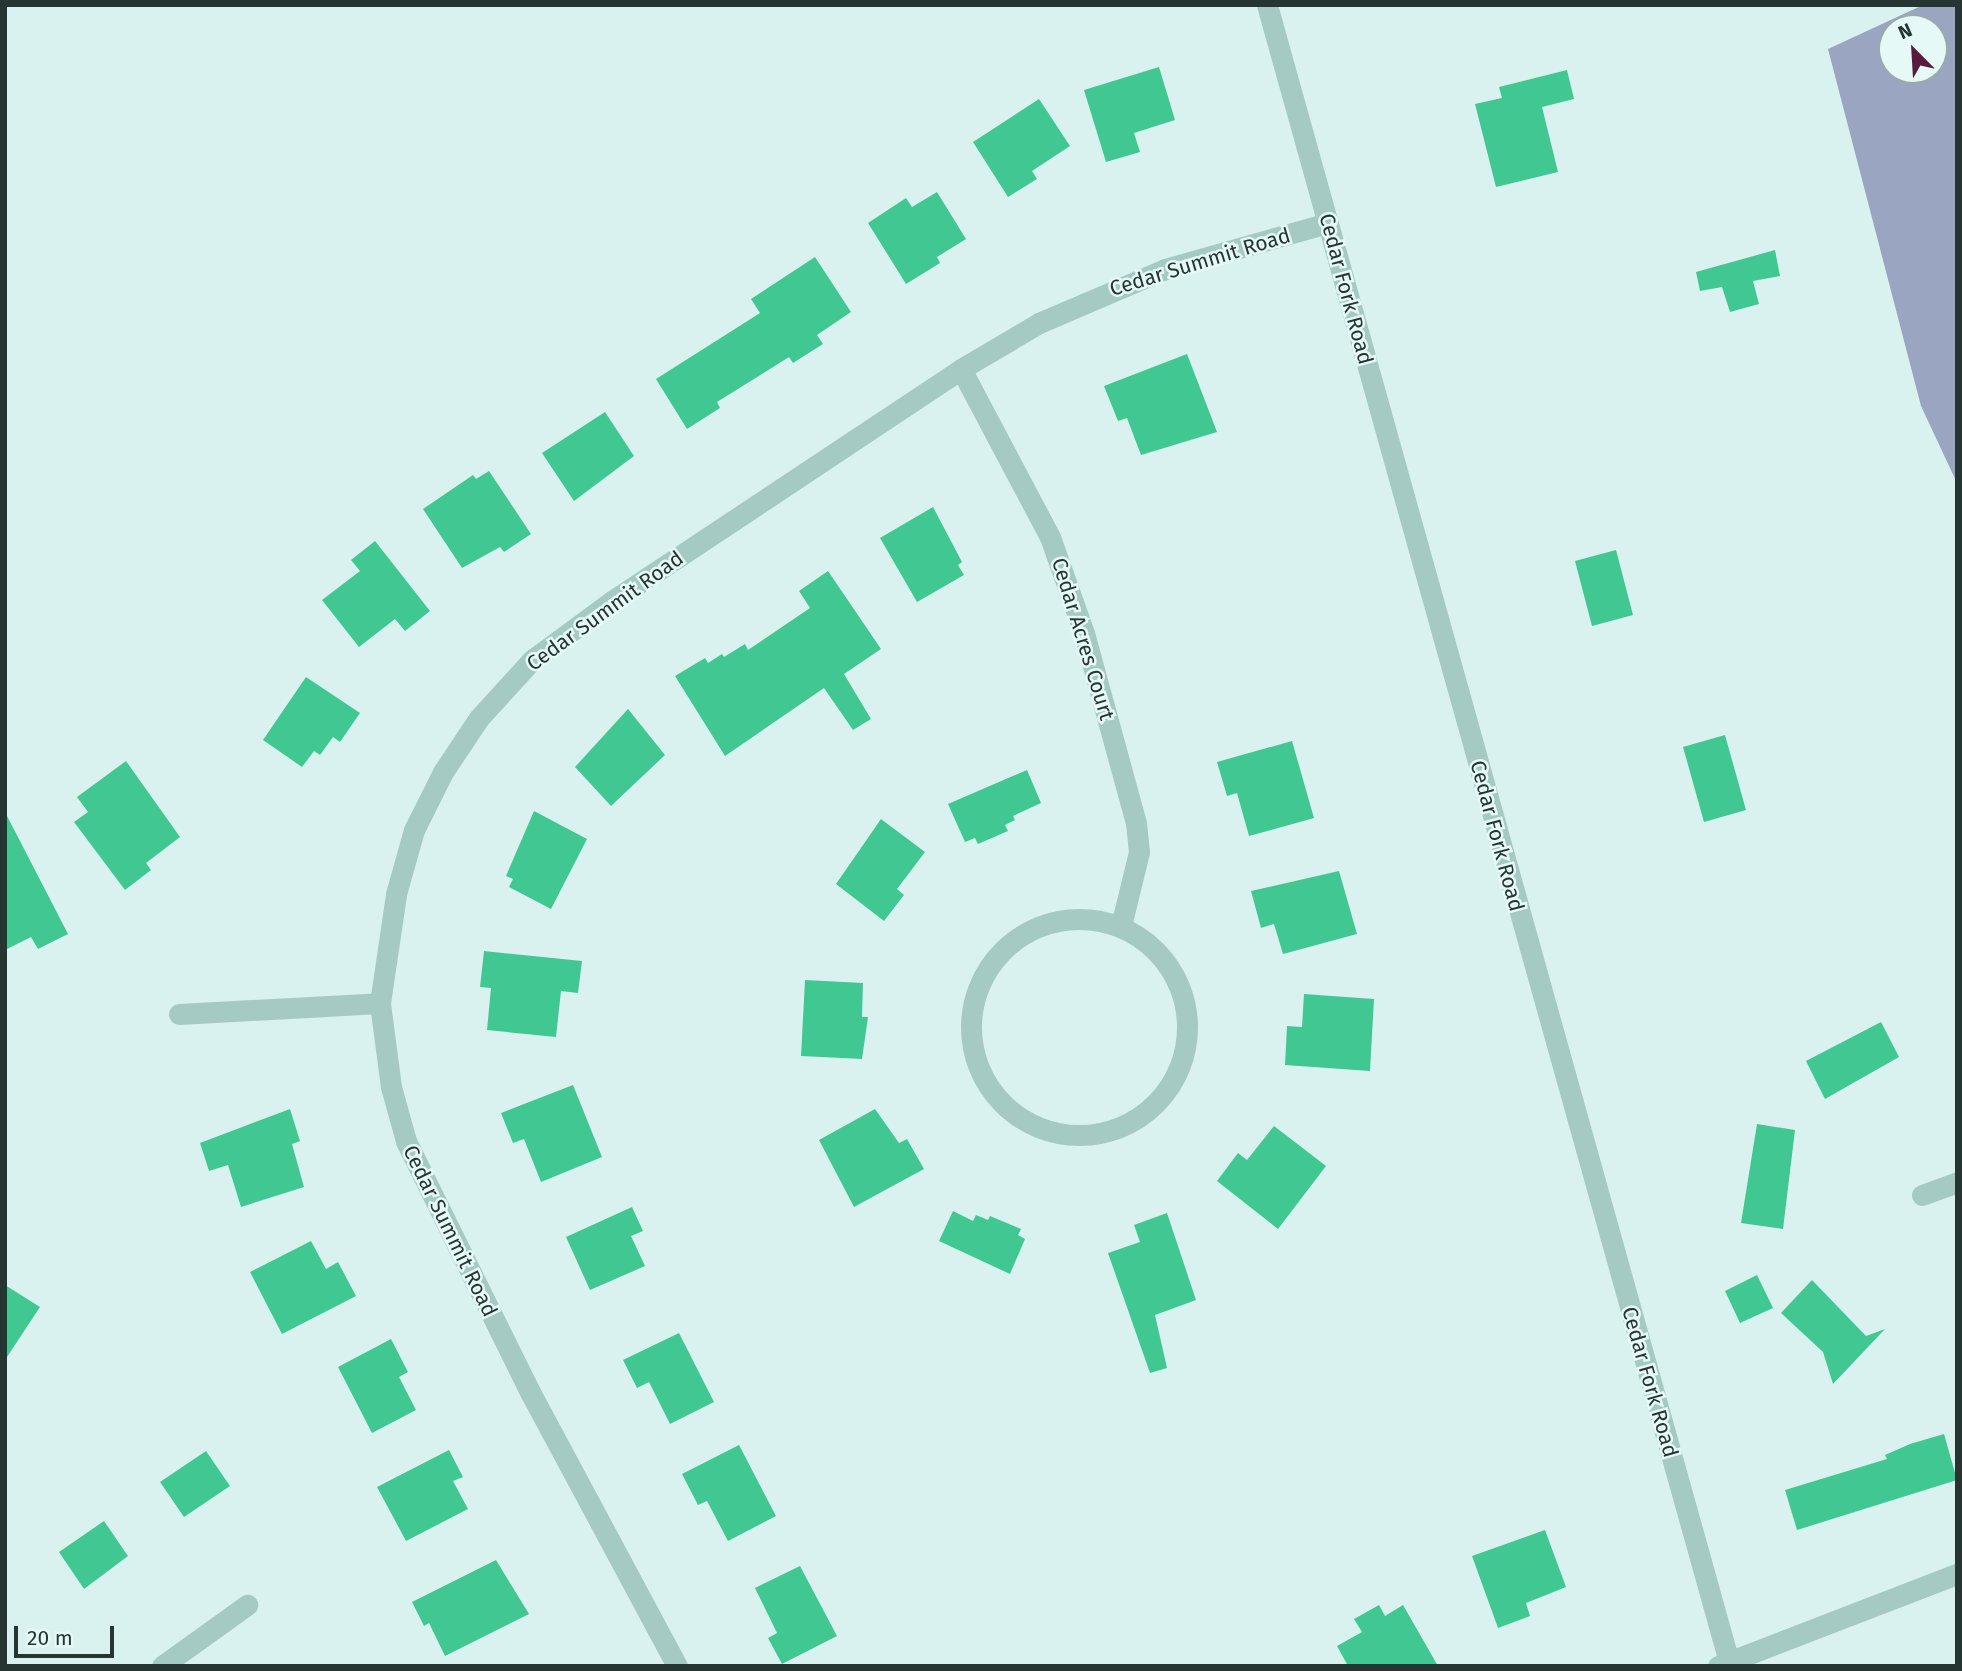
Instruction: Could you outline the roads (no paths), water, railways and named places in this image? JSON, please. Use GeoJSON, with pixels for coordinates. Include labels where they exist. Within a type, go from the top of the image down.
{"type":"FeatureCollection","features":[{"type":"Feature","properties":{"kind":"street","name":"Cedar Fork Road"},"geometry":{"type":"LineString","coordinates":[[1267,5],[1726,1664]]}},
{"type":"Feature","properties":{"kind":"street","name":"Cedar Summit Road"},"geometry":{"type":"LineString","coordinates":[[677,1666],[430,1198],[406,1141],[391,1087],[380,1003],[396,894],[414,830],[443,772],[480,718],[532,660],[612,601],[961,369],[1103,292],[1165,269],[1328,223]]}},
{"type":"Feature","properties":{"kind":"street","name":"Cedar Acres Court"},"geometry":{"type":"LineString","coordinates":[[961,369],[1050,537],[1084,633],[1136,823],[1139,852],[1121,926]]}},
{"type":"Feature","properties":{"kind":"street"},"geometry":{"type":"LineString","coordinates":[[1074,919],[1121,926],[1142,938],[1174,974],[1187,1021],[1179,1069],[1151,1108],[1120,1126],[1085,1135],[1037,1127],[1006,1107],[984,1079],[971,1032],[979,985],[991,964],[1027,932],[1074,919]]}},
{"type":"Feature","properties":{"kind":"street"},"geometry":{"type":"LineString","coordinates":[[179,1014],[380,1003]]}},
{"type":"Feature","properties":{"kind":"street"},"geometry":{"type":"LineString","coordinates":[[1922,1195],[1957,1182]]}},
{"type":"Feature","properties":{"kind":"street"},"geometry":{"type":"LineString","coordinates":[[1726,1664],[1957,1574]]}},
{"type":"Feature","properties":{"kind":"street"},"geometry":{"type":"LineString","coordinates":[[162,1666],[247,1605]]}}]}
